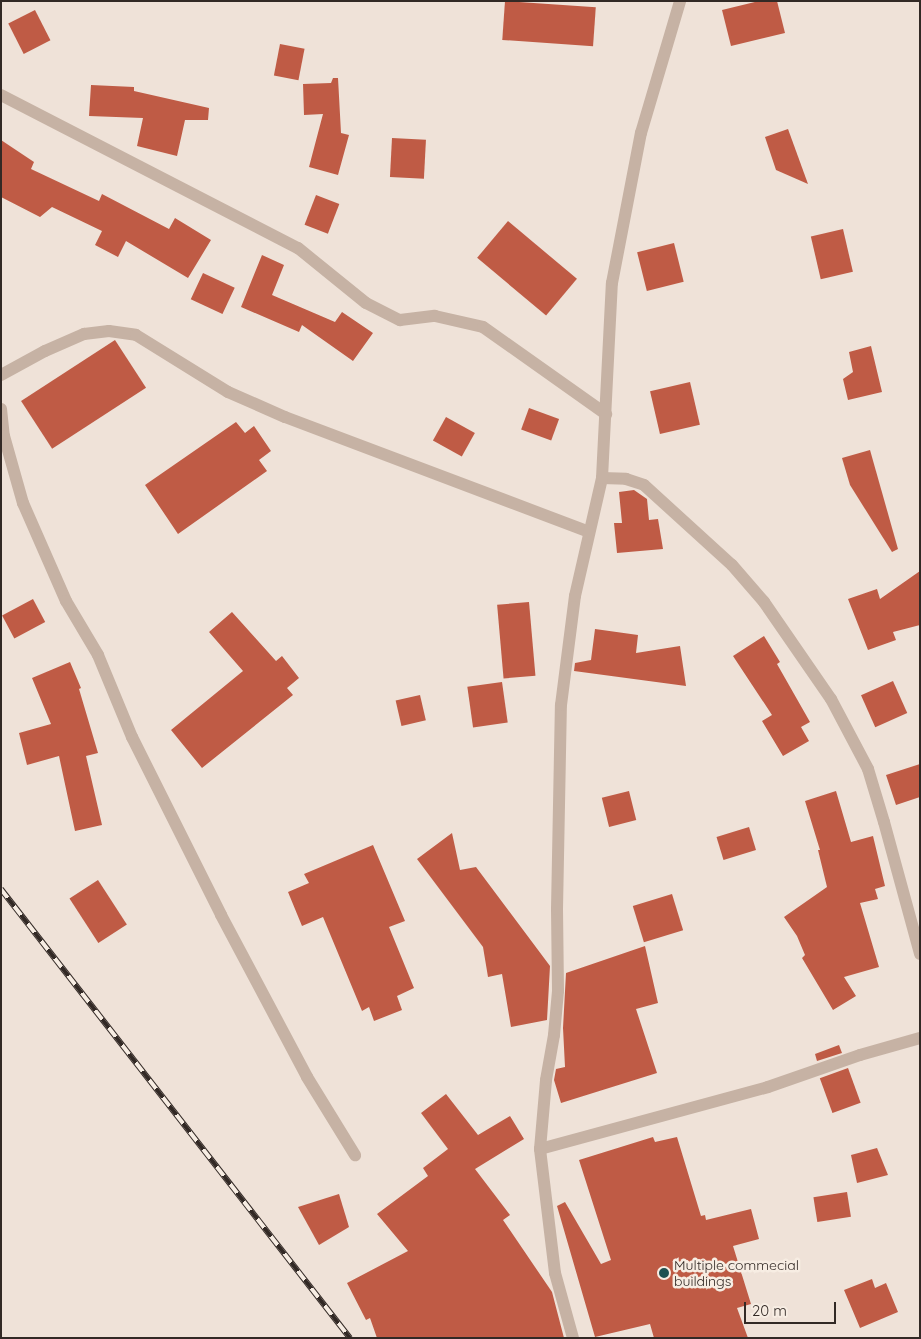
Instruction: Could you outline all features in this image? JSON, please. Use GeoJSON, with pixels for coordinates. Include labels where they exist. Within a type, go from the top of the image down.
{"type":"FeatureCollection","features":[{"type":"Feature","properties":{"kind":"street"},"geometry":{"type":"LineString","coordinates":[[573,1338],[554,1273],[540,1149],[546,1080],[554,1035],[558,990],[557,910],[561,705],[575,596],[602,478],[612,284],[641,133],[680,1]]}},
{"type":"Feature","properties":{"kind":"street"},"geometry":{"type":"LineString","coordinates":[[1,95],[298,248],[366,303],[400,320],[435,316],[483,328],[606,414]]}},
{"type":"Feature","properties":{"kind":"street"},"geometry":{"type":"LineString","coordinates":[[1,375],[45,351],[84,334],[109,331],[136,335],[228,392],[284,417],[589,532]]}},
{"type":"Feature","properties":{"kind":"street"},"geometry":{"type":"LineString","coordinates":[[1,409],[4,436],[23,502],[66,601],[98,655],[132,737],[235,940],[307,1077],[355,1155]]}},
{"type":"Feature","properties":{"kind":"street"},"geometry":{"type":"LineString","coordinates":[[602,478],[626,479],[644,485],[732,564],[764,602],[831,699],[868,769],[920,954]]}},
{"type":"Feature","properties":{"kind":"street"},"geometry":{"type":"LineString","coordinates":[[540,1149],[768,1087],[860,1055],[920,1038]]}},
{"type":"Feature","properties":{"kind":"building"},"geometry":{"type":"Polygon","coordinates":[[[505,1],[596,7],[593,46],[502,40],[505,1]]]}},
{"type":"Feature","properties":{"kind":"building"},"geometry":{"type":"Polygon","coordinates":[[[759,1],[777,1],[785,33],[731,46],[722,10],[759,1]]]}},
{"type":"Feature","properties":{"kind":"building"},"geometry":{"type":"Polygon","coordinates":[[[35,10],[50,40],[24,54],[8,24],[35,10]]]}},
{"type":"Feature","properties":{"kind":"building"},"geometry":{"type":"Polygon","coordinates":[[[280,44],[305,49],[298,80],[274,75],[280,44]]]}},
{"type":"Feature","properties":{"kind":"building"},"geometry":{"type":"Polygon","coordinates":[[[333,78],[338,78],[341,133],[349,135],[338,175],[309,167],[323,114],[304,115],[303,84],[331,83],[333,78]]]}},
{"type":"Feature","properties":{"kind":"building"},"geometry":{"type":"Polygon","coordinates":[[[91,85],[134,87],[134,91],[209,108],[208,120],[185,120],[177,156],[137,146],[143,118],[89,116],[91,85]]]}},
{"type":"Feature","properties":{"kind":"building"},"geometry":{"type":"Polygon","coordinates":[[[788,129],[808,184],[776,170],[765,137],[788,129]]]}},
{"type":"Feature","properties":{"kind":"building"},"geometry":{"type":"Polygon","coordinates":[[[392,138],[426,140],[424,179],[390,177],[392,138]]]}},
{"type":"Feature","properties":{"kind":"building"},"geometry":{"type":"Polygon","coordinates":[[[1,140],[34,162],[31,169],[99,201],[102,194],[169,229],[175,218],[211,240],[188,278],[126,241],[118,257],[95,245],[102,231],[52,207],[40,217],[1,197],[1,140]]]}},
{"type":"Feature","properties":{"kind":"building"},"geometry":{"type":"Polygon","coordinates":[[[316,195],[339,204],[328,234],[305,225],[316,195]]]}},
{"type":"Feature","properties":{"kind":"building"},"geometry":{"type":"Polygon","coordinates":[[[508,221],[577,279],[546,316],[477,258],[508,221]]]}},
{"type":"Feature","properties":{"kind":"building"},"geometry":{"type":"Polygon","coordinates":[[[843,229],[853,272],[821,279],[811,236],[843,229]]]}},
{"type":"Feature","properties":{"kind":"building"},"geometry":{"type":"Polygon","coordinates":[[[674,243],[684,282],[647,291],[637,252],[674,243]]]}},
{"type":"Feature","properties":{"kind":"building"},"geometry":{"type":"Polygon","coordinates":[[[262,255],[284,265],[272,295],[335,322],[342,312],[373,333],[353,361],[302,325],[299,332],[241,307],[262,255]]]}},
{"type":"Feature","properties":{"kind":"building"},"geometry":{"type":"Polygon","coordinates":[[[203,273],[235,288],[222,314],[191,299],[203,273]]]}},
{"type":"Feature","properties":{"kind":"building"},"geometry":{"type":"Polygon","coordinates":[[[115,340],[146,388],[52,449],[21,401],[115,340]]]}},
{"type":"Feature","properties":{"kind":"building"},"geometry":{"type":"Polygon","coordinates":[[[871,346],[882,392],[848,400],[843,379],[853,372],[849,352],[871,346]]]}},
{"type":"Feature","properties":{"kind":"building"},"geometry":{"type":"Polygon","coordinates":[[[690,382],[700,425],[660,434],[650,391],[690,382]]]}},
{"type":"Feature","properties":{"kind":"building"},"geometry":{"type":"Polygon","coordinates":[[[529,408],[559,419],[551,441],[521,430],[529,408]]]}},
{"type":"Feature","properties":{"kind":"building"},"geometry":{"type":"Polygon","coordinates":[[[446,417],[475,433],[462,457],[433,441],[446,417]]]}},
{"type":"Feature","properties":{"kind":"building"},"geometry":{"type":"Polygon","coordinates":[[[236,422],[245,433],[254,426],[271,451],[259,460],[267,471],[178,534],[145,485],[236,422]]]}},
{"type":"Feature","properties":{"kind":"building"},"geometry":{"type":"Polygon","coordinates":[[[870,450],[898,549],[892,552],[850,485],[842,458],[870,450]]]}},
{"type":"Feature","properties":{"kind":"building"},"geometry":{"type":"Polygon","coordinates":[[[634,490],[647,499],[649,520],[658,519],[663,549],[617,553],[614,523],[622,523],[619,492],[634,490]]]}},
{"type":"Feature","properties":{"kind":"building"},"geometry":{"type":"Polygon","coordinates":[[[920,571],[920,625],[893,632],[896,640],[868,650],[848,599],[877,589],[880,599],[920,571]]]}},
{"type":"Feature","properties":{"kind":"building"},"geometry":{"type":"Polygon","coordinates":[[[33,599],[45,622],[14,638],[2,615],[33,599]]]}},
{"type":"Feature","properties":{"kind":"building"},"geometry":{"type":"Polygon","coordinates":[[[529,602],[535,676],[504,679],[497,605],[529,602]]]}},
{"type":"Feature","properties":{"kind":"building"},"geometry":{"type":"Polygon","coordinates":[[[232,612],[276,661],[282,656],[299,678],[287,688],[293,695],[202,768],[171,730],[243,671],[209,632],[232,612]]]}},
{"type":"Feature","properties":{"kind":"building"},"geometry":{"type":"Polygon","coordinates":[[[595,629],[638,635],[636,653],[680,646],[686,686],[574,671],[575,663],[591,660],[595,629]]]}},
{"type":"Feature","properties":{"kind":"building"},"geometry":{"type":"Polygon","coordinates":[[[764,636],[780,662],[777,664],[810,722],[801,727],[809,741],[783,756],[762,721],[772,715],[733,656],[764,636]]]}},
{"type":"Feature","properties":{"kind":"building"},"geometry":{"type":"Polygon","coordinates":[[[70,662],[81,688],[79,689],[98,753],[86,756],[102,825],[75,831],[59,756],[27,765],[19,733],[51,724],[32,678],[70,662]]]}},
{"type":"Feature","properties":{"kind":"building"},"geometry":{"type":"Polygon","coordinates":[[[893,681],[907,713],[875,727],[861,695],[893,681]]]}},
{"type":"Feature","properties":{"kind":"building"},"geometry":{"type":"Polygon","coordinates":[[[502,682],[508,723],[473,727],[467,687],[502,682]]]}},
{"type":"Feature","properties":{"kind":"building"},"geometry":{"type":"Polygon","coordinates":[[[420,695],[426,720],[401,726],[396,701],[420,695]]]}},
{"type":"Feature","properties":{"kind":"building"},"geometry":{"type":"Polygon","coordinates":[[[920,764],[920,797],[896,805],[886,775],[920,764]]]}},
{"type":"Feature","properties":{"kind":"building"},"geometry":{"type":"Polygon","coordinates":[[[629,791],[636,820],[609,827],[602,798],[629,791]]]}},
{"type":"Feature","properties":{"kind":"building"},"geometry":{"type":"Polygon","coordinates":[[[836,791],[851,842],[873,836],[885,886],[875,889],[878,899],[860,903],[879,967],[844,977],[856,996],[833,1010],[802,958],[805,955],[797,936],[784,917],[827,887],[818,850],[820,850],[805,801],[836,791]]]}},
{"type":"Feature","properties":{"kind":"building"},"geometry":{"type":"Polygon","coordinates":[[[749,827],[756,850],[724,860],[716,837],[749,827]]]}},
{"type":"Feature","properties":{"kind":"building"},"geometry":{"type":"Polygon","coordinates":[[[452,833],[460,870],[476,867],[550,966],[547,1020],[511,1027],[502,974],[488,977],[483,947],[417,859],[452,833]]]}},
{"type":"Feature","properties":{"kind":"building"},"geometry":{"type":"Polygon","coordinates":[[[373,845],[405,921],[389,927],[414,988],[397,996],[402,1010],[374,1021],[369,1007],[362,1011],[323,917],[302,926],[288,892],[309,883],[304,874],[373,845]]]}},
{"type":"Feature","properties":{"kind":"building"},"geometry":{"type":"Polygon","coordinates":[[[98,880],[127,924],[98,943],[69,899],[98,880]]]}},
{"type":"Feature","properties":{"kind":"building"},"geometry":{"type":"Polygon","coordinates":[[[672,894],[683,930],[644,942],[633,906],[672,894]]]}},
{"type":"Feature","properties":{"kind":"building"},"geometry":{"type":"Polygon","coordinates":[[[645,946],[658,1003],[636,1009],[657,1073],[561,1103],[554,1080],[556,1069],[565,1067],[563,1028],[566,973],[645,946]]]}},
{"type":"Feature","properties":{"kind":"building"},"geometry":{"type":"Polygon","coordinates":[[[839,1045],[842,1053],[817,1061],[815,1054],[839,1045]]]}},
{"type":"Feature","properties":{"kind":"building"},"geometry":{"type":"Polygon","coordinates":[[[848,1068],[861,1103],[832,1113],[820,1078],[848,1068]]]}},
{"type":"Feature","properties":{"kind":"building"},"geometry":{"type":"Polygon","coordinates":[[[446,1094],[478,1135],[510,1116],[524,1139],[475,1169],[510,1215],[503,1220],[552,1292],[564,1338],[377,1338],[370,1318],[366,1320],[347,1283],[408,1251],[377,1214],[428,1176],[423,1168],[448,1149],[421,1113],[446,1094]]]}},
{"type":"Feature","properties":{"kind":"building"},"geometry":{"type":"Polygon","coordinates":[[[653,1137],[655,1142],[677,1137],[701,1216],[705,1215],[706,1220],[751,1209],[759,1239],[733,1246],[751,1304],[737,1308],[748,1338],[654,1338],[650,1324],[595,1337],[557,1206],[565,1202],[601,1264],[611,1260],[579,1160],[653,1137]]]}},
{"type":"Feature","properties":{"kind":"building"},"geometry":{"type":"Polygon","coordinates":[[[877,1148],[888,1175],[857,1183],[851,1155],[877,1148]]]}},
{"type":"Feature","properties":{"kind":"building"},"geometry":{"type":"Polygon","coordinates":[[[847,1192],[851,1217],[817,1222],[813,1197],[847,1192]]]}},
{"type":"Feature","properties":{"kind":"building"},"geometry":{"type":"Polygon","coordinates":[[[339,1194],[349,1227],[319,1245],[298,1207],[339,1194]]]}},
{"type":"Feature","properties":{"kind":"building"},"geometry":{"type":"Polygon","coordinates":[[[872,1279],[875,1288],[886,1283],[898,1312],[860,1328],[844,1290],[872,1279]]]}},
{"type":"Feature","properties":{"kind":"railway"},"geometry":{"type":"LineString","coordinates":[[1,889],[350,1338]]}},
{"type":"Feature","properties":{"kind":"place","name":"Multiple commecial buildings"},"geometry":{"type":"Point","coordinates":[664,1273]}}]}
